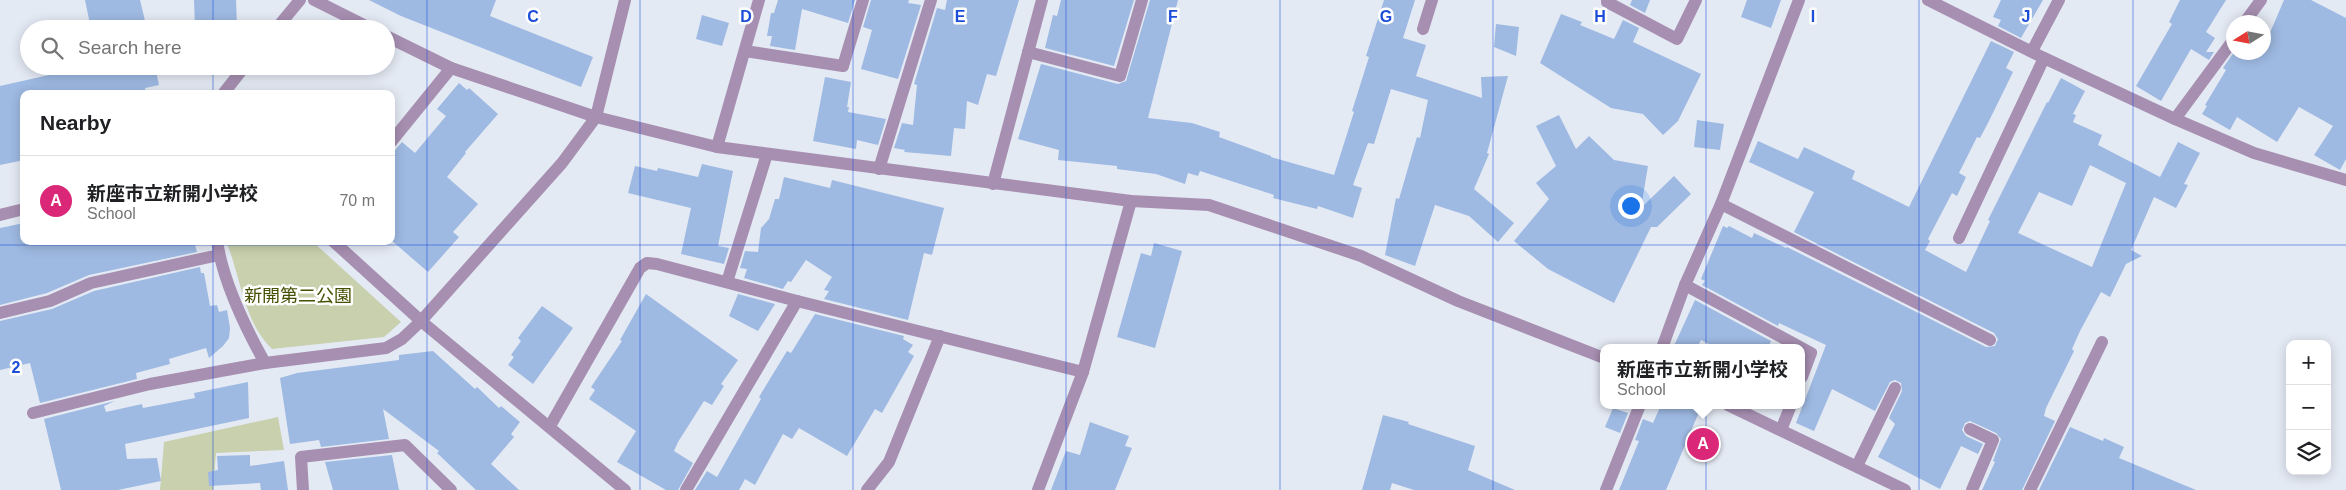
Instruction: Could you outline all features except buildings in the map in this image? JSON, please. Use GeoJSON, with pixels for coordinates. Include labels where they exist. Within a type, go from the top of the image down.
{"type":"FeatureCollection","features":[{"type":"Feature","properties":{"kind":"street"},"geometry":{"type":"LineString","coordinates":[[283,20],[300,0]]}},
{"type":"Feature","properties":{"kind":"street"},"geometry":{"type":"LineString","coordinates":[[314,0],[354,20]]}},
{"type":"Feature","properties":{"kind":"street"},"geometry":{"type":"LineString","coordinates":[[33,413],[150,384],[264,363],[386,348],[402,339],[421,322],[562,163],[596,117],[626,0]]}},
{"type":"Feature","properties":{"kind":"street"},"geometry":{"type":"LineString","coordinates":[[717,147],[759,0]]}},
{"type":"Feature","properties":{"kind":"street"},"geometry":{"type":"LineString","coordinates":[[745,51],[843,66],[863,0]]}},
{"type":"Feature","properties":{"kind":"street"},"geometry":{"type":"LineString","coordinates":[[879,170],[931,0]]}},
{"type":"Feature","properties":{"kind":"street"},"geometry":{"type":"LineString","coordinates":[[993,184],[1042,0]]}},
{"type":"Feature","properties":{"kind":"street"},"geometry":{"type":"LineString","coordinates":[[1028,52],[1120,76],[1142,0]]}},
{"type":"Feature","properties":{"kind":"street"},"geometry":{"type":"LineString","coordinates":[[1423,29],[1432,0]]}},
{"type":"Feature","properties":{"kind":"street"},"geometry":{"type":"LineString","coordinates":[[1607,0],[1606,2],[1677,39],[1696,0]]}},
{"type":"Feature","properties":{"kind":"street"},"geometry":{"type":"LineString","coordinates":[[1663,344],[1685,285],[1721,204],[1799,0]]}},
{"type":"Feature","properties":{"kind":"street"},"geometry":{"type":"LineString","coordinates":[[1928,0],[2044,58],[2175,119],[2254,153],[2346,180]]}},
{"type":"Feature","properties":{"kind":"street"},"geometry":{"type":"LineString","coordinates":[[2032,51],[2059,0]]}},
{"type":"Feature","properties":{"kind":"street"},"geometry":{"type":"LineString","coordinates":[[2250,15],[2261,0]]}},
{"type":"Feature","properties":{"kind":"street"},"geometry":{"type":"LineString","coordinates":[[395,40],[451,68],[596,117],[717,147],[879,170],[1131,201],[1209,205],[1361,256],[1458,301],[1600,356]]}},
{"type":"Feature","properties":{"kind":"street"},"geometry":{"type":"LineString","coordinates":[[2175,119],[2226,49]]}},
{"type":"Feature","properties":{"kind":"street"},"geometry":{"type":"LineString","coordinates":[[1959,238],[2044,58]]}},
{"type":"Feature","properties":{"kind":"street"},"geometry":{"type":"LineString","coordinates":[[395,137],[451,68]]}},
{"type":"Feature","properties":{"kind":"street"},"geometry":{"type":"LineString","coordinates":[[226,90],[238,75]]}},
{"type":"Feature","properties":{"kind":"street"},"geometry":{"type":"LineString","coordinates":[[728,282],[767,154]]}},
{"type":"Feature","properties":{"kind":"street"},"geometry":{"type":"LineString","coordinates":[[1038,490],[1084,372],[1131,201]]}},
{"type":"Feature","properties":{"kind":"street"},"geometry":{"type":"LineString","coordinates":[[1721,204],[1990,340]]}},
{"type":"Feature","properties":{"kind":"street"},"geometry":{"type":"LineString","coordinates":[[0,215],[20,211]]}},
{"type":"Feature","properties":{"kind":"street"},"geometry":{"type":"LineString","coordinates":[[218,245],[219,255],[245,328],[264,363]]}},
{"type":"Feature","properties":{"kind":"street"},"geometry":{"type":"LineString","coordinates":[[337,245],[421,322],[550,426],[625,490]]}},
{"type":"Feature","properties":{"kind":"street"},"geometry":{"type":"LineString","coordinates":[[0,313],[50,300],[91,283],[219,255]]}},
{"type":"Feature","properties":{"kind":"street"},"geometry":{"type":"LineString","coordinates":[[550,426],[640,268],[647,263],[1084,372]]}},
{"type":"Feature","properties":{"kind":"street"},"geometry":{"type":"LineString","coordinates":[[1685,285],[1797,344]]}},
{"type":"Feature","properties":{"kind":"street"},"geometry":{"type":"LineString","coordinates":[[686,490],[797,301]]}},
{"type":"Feature","properties":{"kind":"street"},"geometry":{"type":"LineString","coordinates":[[867,490],[889,462],[940,336]]}},
{"type":"Feature","properties":{"kind":"street"},"geometry":{"type":"LineString","coordinates":[[2030,490],[2102,342]]}},
{"type":"Feature","properties":{"kind":"street"},"geometry":{"type":"LineString","coordinates":[[1805,348],[1812,352],[1805,370]]}},
{"type":"Feature","properties":{"kind":"street"},"geometry":{"type":"LineString","coordinates":[[1858,466],[1895,388]]}},
{"type":"Feature","properties":{"kind":"street"},"geometry":{"type":"LineString","coordinates":[[1606,490],[1638,409]]}},
{"type":"Feature","properties":{"kind":"street"},"geometry":{"type":"LineString","coordinates":[[1736,409],[1905,490]]}},
{"type":"Feature","properties":{"kind":"street"},"geometry":{"type":"LineString","coordinates":[[1781,430],[1789,409]]}},
{"type":"Feature","properties":{"kind":"street"},"geometry":{"type":"LineString","coordinates":[[1970,429],[1993,440],[1972,490]]}},
{"type":"Feature","properties":{"kind":"street"},"geometry":{"type":"LineString","coordinates":[[303,490],[301,457],[405,445],[451,490]]}},
{"type":"Feature","properties":{"kind":"green space","name":"新開第二公園"},"geometry":{"type":"Polygon","coordinates":[[[227,245],[316,245],[401,322],[384,337],[272,349],[262,338],[249,312],[227,245]]]}},
{"type":"Feature","properties":{"kind":"green space"},"geometry":{"type":"Polygon","coordinates":[[[278,417],[284,450],[216,453],[213,490],[160,490],[164,442],[278,417]]]}},
{"type":"Feature","properties":{"kind":"place","name":"新座市立新開小学校"},"geometry":{"type":"Point","coordinates":[1703,444]}}]}
